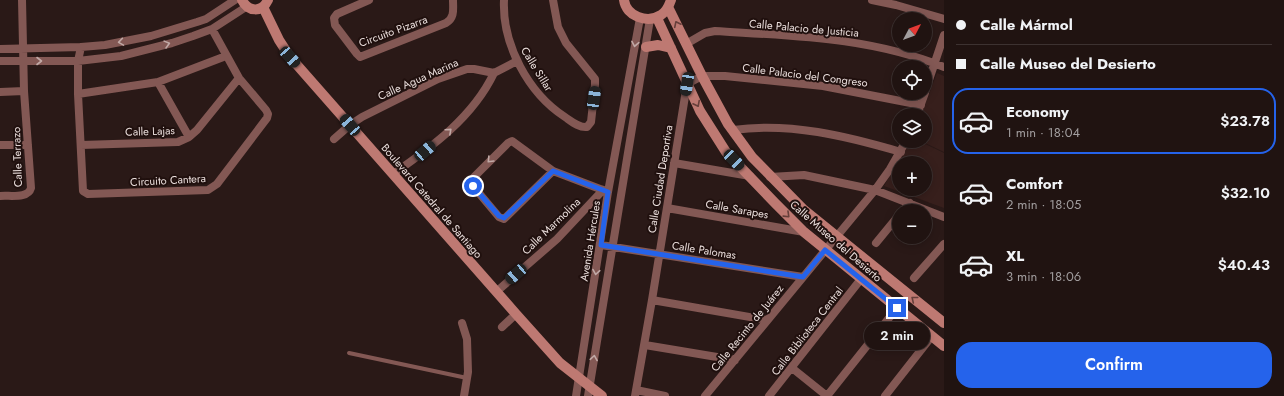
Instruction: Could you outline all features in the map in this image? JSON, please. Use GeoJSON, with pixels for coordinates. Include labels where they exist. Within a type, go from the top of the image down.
{"type":"FeatureCollection","features":[{"type":"Feature","properties":{"kind":"street","name":"Calle Terrazo"},"geometry":{"type":"LineString","coordinates":[[0,196],[25,195],[31,188],[24,91],[22,0]]}},
{"type":"Feature","properties":{"kind":"street"},"geometry":{"type":"LineString","coordinates":[[0,49],[81,47],[128,41],[206,19],[235,0]]}},
{"type":"Feature","properties":{"kind":"street","name":"Circuito Pizarra"},"geometry":{"type":"LineString","coordinates":[[369,0],[337,14],[334,18],[335,25],[360,57],[446,24],[452,18],[453,0]]}},
{"type":"Feature","properties":{"kind":"street","name":"Calle Sillar"},"geometry":{"type":"LineString","coordinates":[[504,0],[503,9],[507,36],[517,61],[536,92],[554,110],[579,126],[587,127],[589,125],[596,86],[595,79],[566,43],[558,27],[553,0]]}},
{"type":"Feature","properties":{"kind":"street"},"geometry":{"type":"LineString","coordinates":[[624,0],[624,3],[630,13],[640,18],[653,18],[662,15],[670,4]]}},
{"type":"Feature","properties":{"kind":"street"},"geometry":{"type":"LineString","coordinates":[[872,0],[896,5],[944,19]]}},
{"type":"Feature","properties":{"kind":"street"},"geometry":{"type":"LineString","coordinates":[[0,61],[78,61],[121,56],[172,43],[212,29],[244,3],[254,10],[265,4]]}},
{"type":"Feature","properties":{"kind":"street","name":"Boulevard Catedral de Santiago"},"geometry":{"type":"LineString","coordinates":[[265,4],[284,49],[560,363],[580,378],[589,391],[602,396]]}},
{"type":"Feature","properties":{"kind":"street","name":"Calle Museo del Desierto"},"geometry":{"type":"LineString","coordinates":[[670,4],[686,44],[702,76],[733,130],[752,157],[804,210],[944,323]]}},
{"type":"Feature","properties":{"kind":"street","name":"Avenida Hércules"},"geometry":{"type":"LineString","coordinates":[[576,396],[601,245],[606,191],[640,18]]}},
{"type":"Feature","properties":{"kind":"street","name":"Avenida Hércules"},"geometry":{"type":"LineString","coordinates":[[589,391],[641,73],[653,18]]}},
{"type":"Feature","properties":{"kind":"street","name":"Calle Museo del Desierto"},"geometry":{"type":"LineString","coordinates":[[653,18],[671,48],[700,111],[726,152],[804,232],[944,346]]}},
{"type":"Feature","properties":{"kind":"street","name":"Circuito Cantera"},"geometry":{"type":"LineString","coordinates":[[81,47],[78,61],[78,94],[83,191],[88,194],[208,190],[217,184],[267,118],[268,114],[239,78],[212,29]]}},
{"type":"Feature","properties":{"kind":"street","name":"Calle Palacio de Justicia"},"geometry":{"type":"LineString","coordinates":[[686,44],[705,33],[715,31],[808,37],[845,41],[888,49],[944,67]]}},
{"type":"Feature","properties":{"kind":"street"},"geometry":{"type":"LineString","coordinates":[[932,69],[944,35]]}},
{"type":"Feature","properties":{"kind":"street"},"geometry":{"type":"LineString","coordinates":[[646,47],[658,45],[671,48]]}},
{"type":"Feature","properties":{"kind":"street"},"geometry":{"type":"LineString","coordinates":[[78,94],[158,82],[226,56]]}},
{"type":"Feature","properties":{"kind":"street"},"geometry":{"type":"LineString","coordinates":[[393,174],[425,151],[451,129],[481,96],[494,73],[517,61]]}},
{"type":"Feature","properties":{"kind":"street","name":"Calle Agua Marina"},"geometry":{"type":"LineString","coordinates":[[334,139],[350,125],[373,111],[427,84],[459,71],[474,69],[494,73]]}},
{"type":"Feature","properties":{"kind":"street","name":"Calle Palacio del Congreso"},"geometry":{"type":"LineString","coordinates":[[687,84],[702,76],[725,76],[823,86],[921,104]]}},
{"type":"Feature","properties":{"kind":"street","name":"Calle Lajas"},"geometry":{"type":"LineString","coordinates":[[81,145],[178,142],[189,138],[239,78]]}},
{"type":"Feature","properties":{"kind":"street"},"geometry":{"type":"LineString","coordinates":[[158,82],[189,138]]}},
{"type":"Feature","properties":{"kind":"street","name":"Calle Ciudad Deportiva"},"geometry":{"type":"LineString","coordinates":[[635,393],[652,300],[687,84]]}},
{"type":"Feature","properties":{"kind":"street"},"geometry":{"type":"LineString","coordinates":[[0,92],[24,91]]}},
{"type":"Feature","properties":{"kind":"street"},"geometry":{"type":"LineString","coordinates":[[920,108],[922,100]]}},
{"type":"Feature","properties":{"kind":"street"},"geometry":{"type":"LineString","coordinates":[[733,130],[767,127],[822,132],[854,138],[901,152]]}},
{"type":"Feature","properties":{"kind":"street"},"geometry":{"type":"LineString","coordinates":[[553,171],[504,218],[499,216],[473,186],[472,182],[474,177],[508,143],[512,141],[553,171],[606,191]]}},
{"type":"Feature","properties":{"kind":"street"},"geometry":{"type":"LineString","coordinates":[[0,146],[28,145]]}},
{"type":"Feature","properties":{"kind":"street","name":"Calle Recinto de Juárez"},"geometry":{"type":"LineString","coordinates":[[705,396],[875,190],[903,148]]}},
{"type":"Feature","properties":{"kind":"street"},"geometry":{"type":"LineString","coordinates":[[674,163],[750,176]]}},
{"type":"Feature","properties":{"kind":"street"},"geometry":{"type":"LineString","coordinates":[[770,177],[804,175],[875,190],[944,217]]}},
{"type":"Feature","properties":{"kind":"street","name":"Calle Marmolina"},"geometry":{"type":"LineString","coordinates":[[496,292],[557,239],[606,191]]}},
{"type":"Feature","properties":{"kind":"street","name":"Calle Sarapes"},"geometry":{"type":"LineString","coordinates":[[667,208],[804,232]]}},
{"type":"Feature","properties":{"kind":"street"},"geometry":{"type":"LineString","coordinates":[[876,243],[892,224]]}},
{"type":"Feature","properties":{"kind":"street"},"geometry":{"type":"LineString","coordinates":[[914,278],[944,244]]}},
{"type":"Feature","properties":{"kind":"street","name":"Calle Palomas"},"geometry":{"type":"LineString","coordinates":[[601,245],[803,277]]}},
{"type":"Feature","properties":{"kind":"street","name":"Calle Biblioteca Central"},"geometry":{"type":"LineString","coordinates":[[769,396],[861,279]]}},
{"type":"Feature","properties":{"kind":"street"},"geometry":{"type":"LineString","coordinates":[[652,300],[768,320]]}},
{"type":"Feature","properties":{"kind":"street"},"geometry":{"type":"LineString","coordinates":[[792,368],[827,396],[897,308]]}},
{"type":"Feature","properties":{"kind":"street"},"geometry":{"type":"LineString","coordinates":[[502,326],[516,314]]}},
{"type":"Feature","properties":{"kind":"street"},"geometry":{"type":"LineString","coordinates":[[462,323],[467,339],[467,378],[464,396]]}},
{"type":"Feature","properties":{"kind":"street"},"geometry":{"type":"LineString","coordinates":[[885,396],[932,336]]}},
{"type":"Feature","properties":{"kind":"street"},"geometry":{"type":"LineString","coordinates":[[644,344],[735,360]]}},
{"type":"Feature","properties":{"kind":"street"},"geometry":{"type":"LineString","coordinates":[[635,393],[665,396]]}},
{"type":"Feature","properties":{"kind":"lane"},"geometry":{"type":"LineString","coordinates":[[349,353],[467,378]]}},
{"type":"Feature","properties":{"kind":"shaded area"},"geometry":{"type":"Polygon","coordinates":[[[937,73],[944,76],[944,152],[932,146],[932,108],[924,108],[927,100],[932,100],[932,86],[937,73]]]}},
{"type":"Feature","properties":{"kind":"shaded area"},"geometry":{"type":"Polygon","coordinates":[[[932,147],[944,153],[944,208],[911,196],[932,196],[932,156],[901,156],[906,148],[932,147]]]}},
{"type":"Feature","properties":{"kind":"shaded area"},"geometry":{"type":"Polygon","coordinates":[[[892,172],[892,189],[884,186],[892,172]]]}},
{"type":"Feature","properties":{"kind":"route"},"geometry":{"type":"LineString","coordinates":[[473,186],[499,216],[506,218],[553,171],[608,192],[601,245],[803,277],[825,250],[897,308]]}}]}
